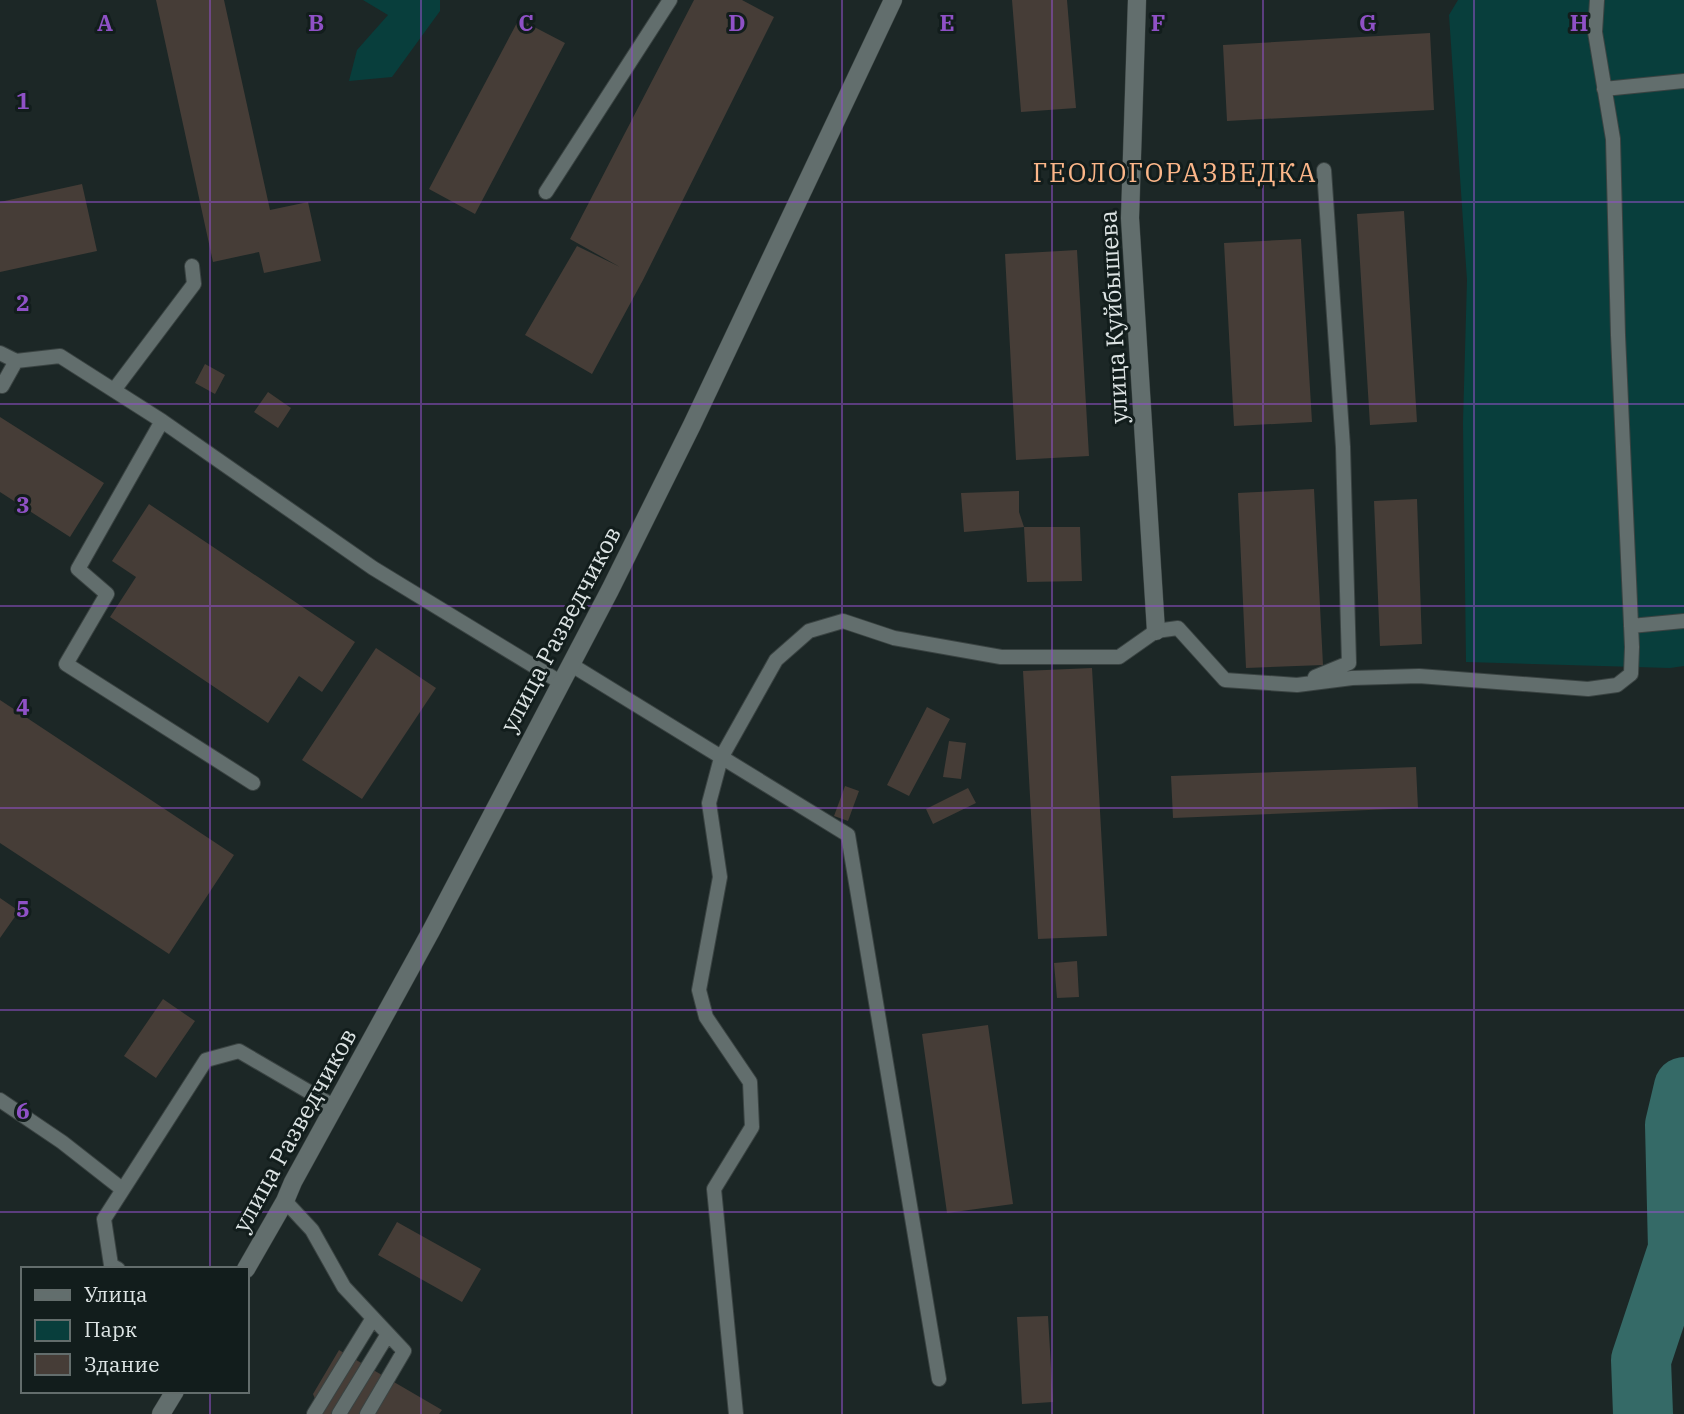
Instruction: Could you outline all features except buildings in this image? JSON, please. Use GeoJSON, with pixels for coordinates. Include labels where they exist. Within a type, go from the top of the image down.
{"type":"FeatureCollection","features":[{"type":"Feature","properties":{"kind":"main road","name":"улица Разведчиков"},"geometry":{"type":"LineString","coordinates":[[247,1267],[431,931],[610,590],[686,437],[893,0]]}},
{"type":"Feature","properties":{"kind":"main road","name":"улица Куйбышева"},"geometry":{"type":"LineString","coordinates":[[1137,0],[1130,218],[1156,631]]}},
{"type":"Feature","properties":{"kind":"main road"},"geometry":{"type":"LineString","coordinates":[[161,1414],[174,1393]]}},
{"type":"Feature","properties":{"kind":"lane"},"geometry":{"type":"LineString","coordinates":[[546,192],[670,0]]}},
{"type":"Feature","properties":{"kind":"lane"},"geometry":{"type":"LineString","coordinates":[[736,1414],[714,1189],[752,1126],[750,1082],[706,1017],[699,990],[720,877],[709,803],[721,758],[776,660],[809,631],[843,621],[894,638],[1001,657],[1119,657],[1156,631],[1178,628],[1225,680],[1297,685],[1352,678],[1419,676],[1588,689],[1617,685],[1631,674],[1613,139],[1595,32],[1597,0]]}},
{"type":"Feature","properties":{"kind":"lane"},"geometry":{"type":"LineString","coordinates":[[1604,89],[1684,81]]}},
{"type":"Feature","properties":{"kind":"lane"},"geometry":{"type":"LineString","coordinates":[[1297,685],[1349,663],[1343,447],[1324,170]]}},
{"type":"Feature","properties":{"kind":"lane"},"geometry":{"type":"LineString","coordinates":[[114,390],[194,284],[192,266]]}},
{"type":"Feature","properties":{"kind":"lane"},"geometry":{"type":"LineString","coordinates":[[0,353],[16,361],[60,356],[162,421],[373,568],[560,682]]}},
{"type":"Feature","properties":{"kind":"lane"},"geometry":{"type":"LineString","coordinates":[[2,386],[16,361]]}},
{"type":"Feature","properties":{"kind":"lane"},"geometry":{"type":"LineString","coordinates":[[162,421],[78,569],[107,594],[66,664],[253,783]]}},
{"type":"Feature","properties":{"kind":"lane"},"geometry":{"type":"LineString","coordinates":[[1631,626],[1684,621]]}},
{"type":"Feature","properties":{"kind":"lane"},"geometry":{"type":"LineString","coordinates":[[570,664],[848,835],[939,1378]]}},
{"type":"Feature","properties":{"kind":"lane"},"geometry":{"type":"LineString","coordinates":[[114,1267],[111,1265],[104,1219],[206,1060],[239,1051],[335,1107]]}},
{"type":"Feature","properties":{"kind":"lane"},"geometry":{"type":"LineString","coordinates":[[0,1100],[62,1142],[122,1189]]}},
{"type":"Feature","properties":{"kind":"lane"},"geometry":{"type":"LineString","coordinates":[[285,1201],[312,1230],[344,1287],[404,1351],[367,1414]]}},
{"type":"Feature","properties":{"kind":"lane"},"geometry":{"type":"LineString","coordinates":[[314,1414],[373,1318]]}},
{"type":"Feature","properties":{"kind":"lane"},"geometry":{"type":"LineString","coordinates":[[339,1414],[388,1334]]}},
{"type":"Feature","properties":{"kind":"green space"},"geometry":{"type":"Polygon","coordinates":[[[363,0],[440,0],[440,11],[392,77],[349,81],[357,50],[388,15],[363,0]]]}},
{"type":"Feature","properties":{"kind":"green space"},"geometry":{"type":"Polygon","coordinates":[[[1458,0],[1684,0],[1684,666],[1670,668],[1466,662],[1463,422],[1467,280],[1449,15],[1458,0]]]}},
{"type":"Feature","properties":{"kind":"waterway"},"geometry":{"type":"LineString","coordinates":[[1643,1414],[1641,1360],[1678,1249],[1675,1125],[1684,1087]]}},
{"type":"Feature","properties":{"kind":"district","name":"ГЕОЛОГОРАЗВЕДКА"},"geometry":{"type":"Point","coordinates":[1175,172]}}]}
